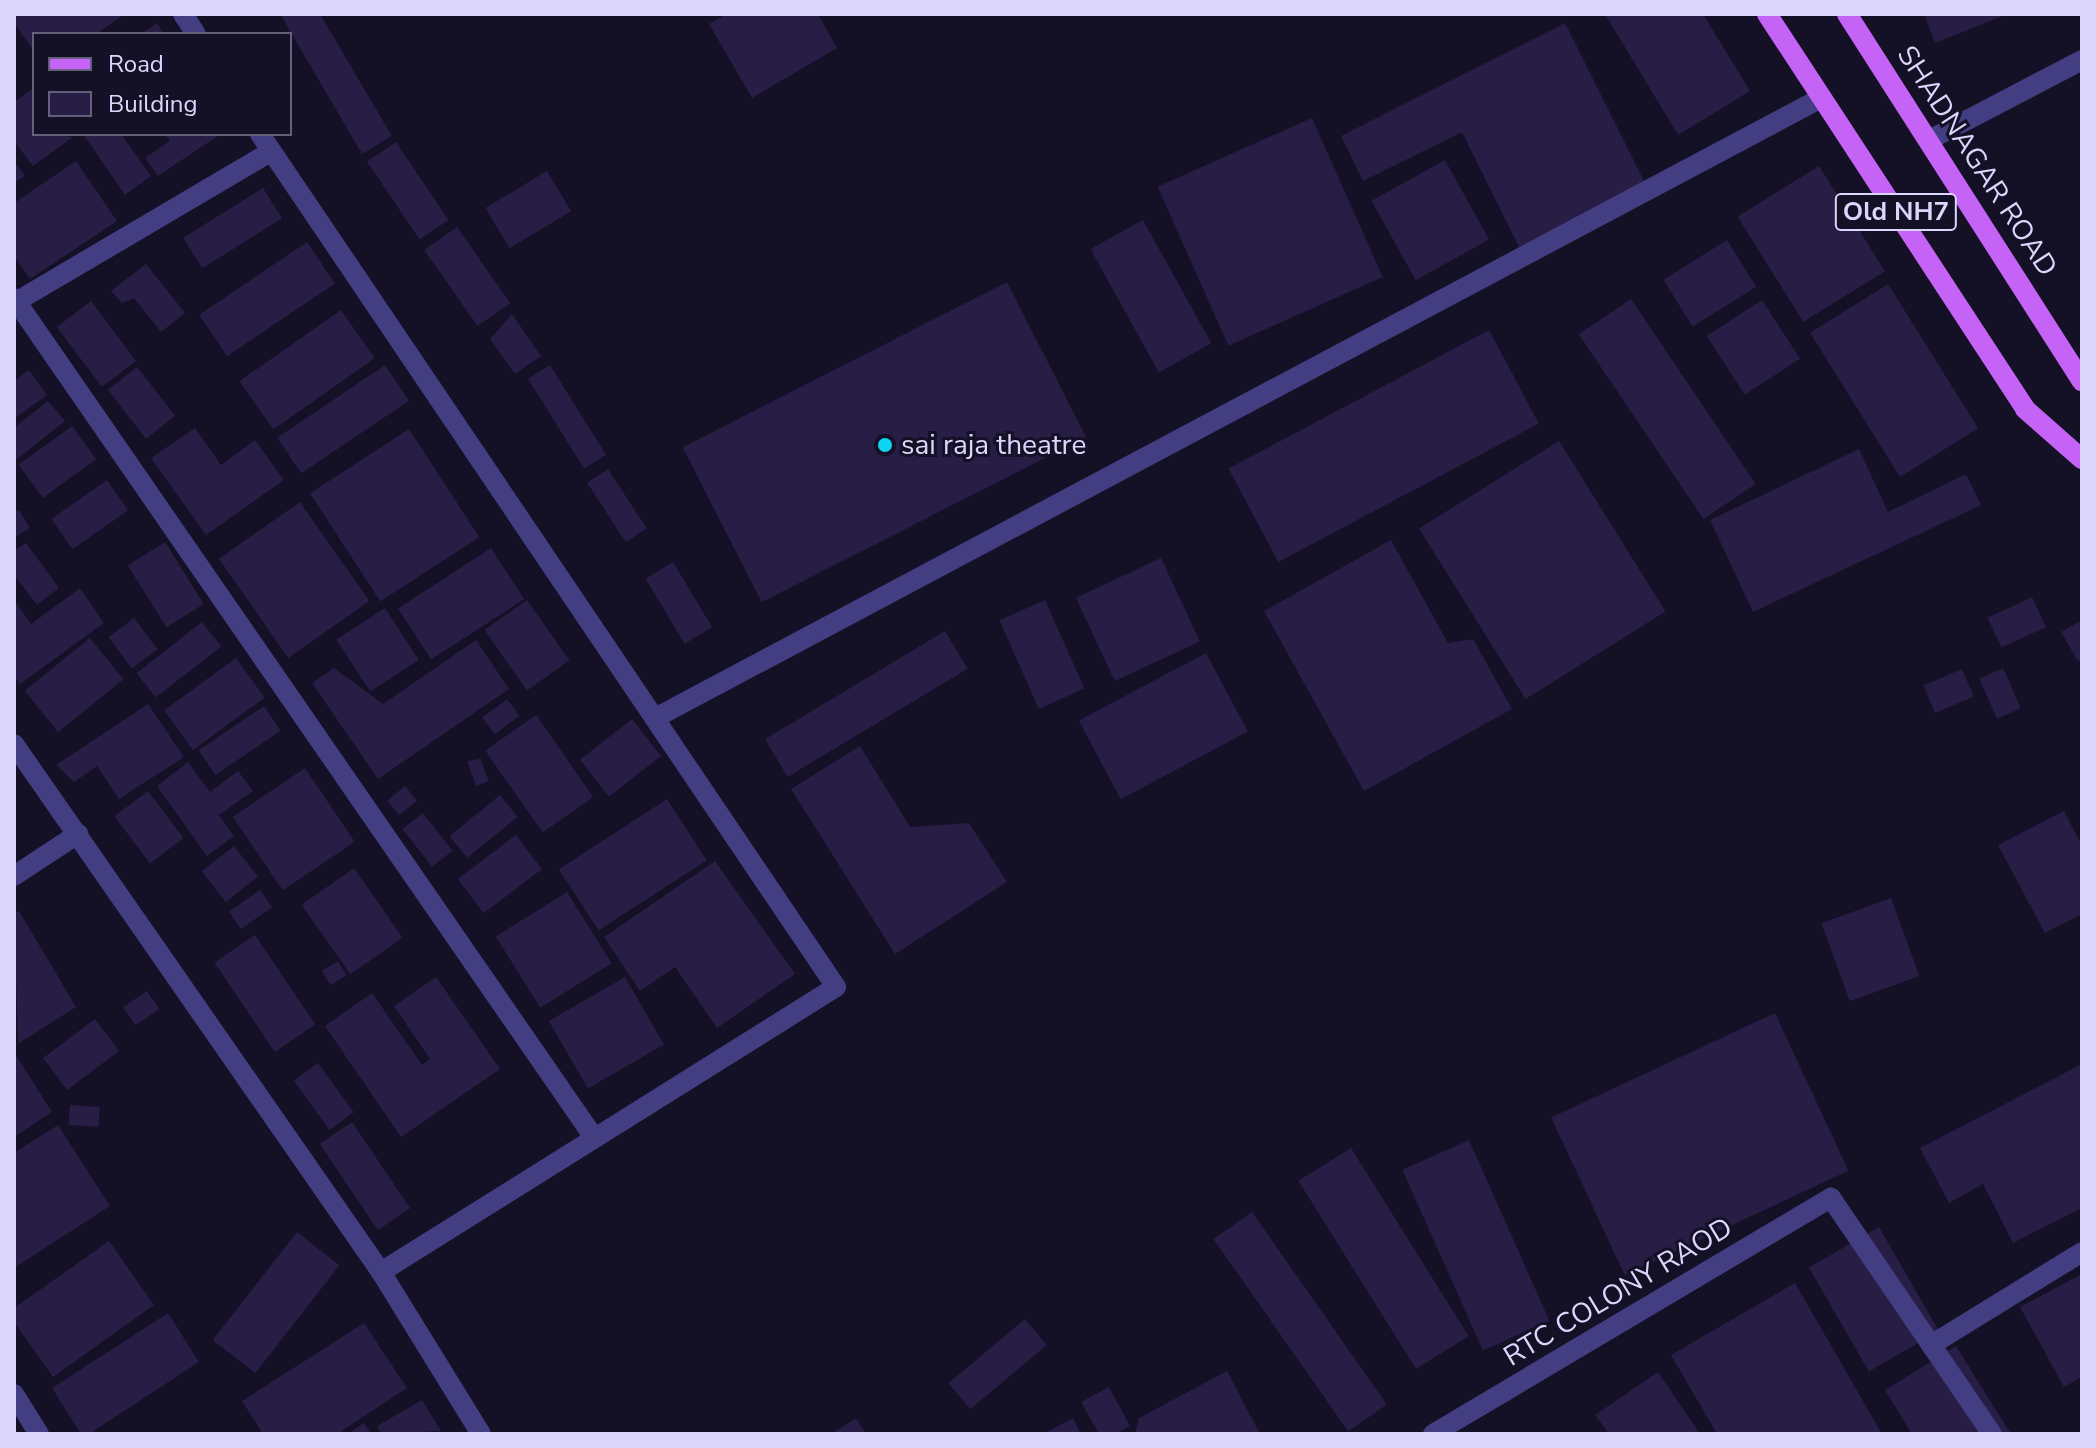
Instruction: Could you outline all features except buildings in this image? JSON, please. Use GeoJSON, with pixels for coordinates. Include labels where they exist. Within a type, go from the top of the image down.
{"type":"FeatureCollection","features":[{"type":"Feature","properties":{"kind":"main road","name":"Old NH7"},"geometry":{"type":"LineString","coordinates":[[1767,14],[2025,409],[2082,459]]}},
{"type":"Feature","properties":{"kind":"main road","name":"SHADNAGAR ROAD"},"geometry":{"type":"LineString","coordinates":[[1847,14],[2082,381]]}},
{"type":"Feature","properties":{"kind":"street"},"geometry":{"type":"LineString","coordinates":[[183,14],[195,32]]}},
{"type":"Feature","properties":{"kind":"street"},"geometry":{"type":"LineString","coordinates":[[1929,140],[2082,60]]}},
{"type":"Feature","properties":{"kind":"street"},"geometry":{"type":"LineString","coordinates":[[655,718],[1821,98]]}},
{"type":"Feature","properties":{"kind":"street"},"geometry":{"type":"LineString","coordinates":[[381,1272],[593,1136],[836,987],[266,143],[15,301],[593,1136]]}},
{"type":"Feature","properties":{"kind":"street"},"geometry":{"type":"LineString","coordinates":[[14,744],[381,1272],[481,1434]]}},
{"type":"Feature","properties":{"kind":"street"},"geometry":{"type":"LineString","coordinates":[[14,876],[78,834]]}},
{"type":"Feature","properties":{"kind":"street","name":"RTC COLONY RAOD"},"geometry":{"type":"LineString","coordinates":[[1433,1434],[1831,1198],[1931,1345]]}},
{"type":"Feature","properties":{"kind":"street"},"geometry":{"type":"LineString","coordinates":[[1992,1434],[1931,1345],[2082,1252]]}},
{"type":"Feature","properties":{"kind":"street"},"geometry":{"type":"LineString","coordinates":[[14,1394],[39,1434]]}},
{"type":"Feature","properties":{"kind":"place","name":"sai raja theatre"},"geometry":{"type":"Point","coordinates":[885,445]}}]}
